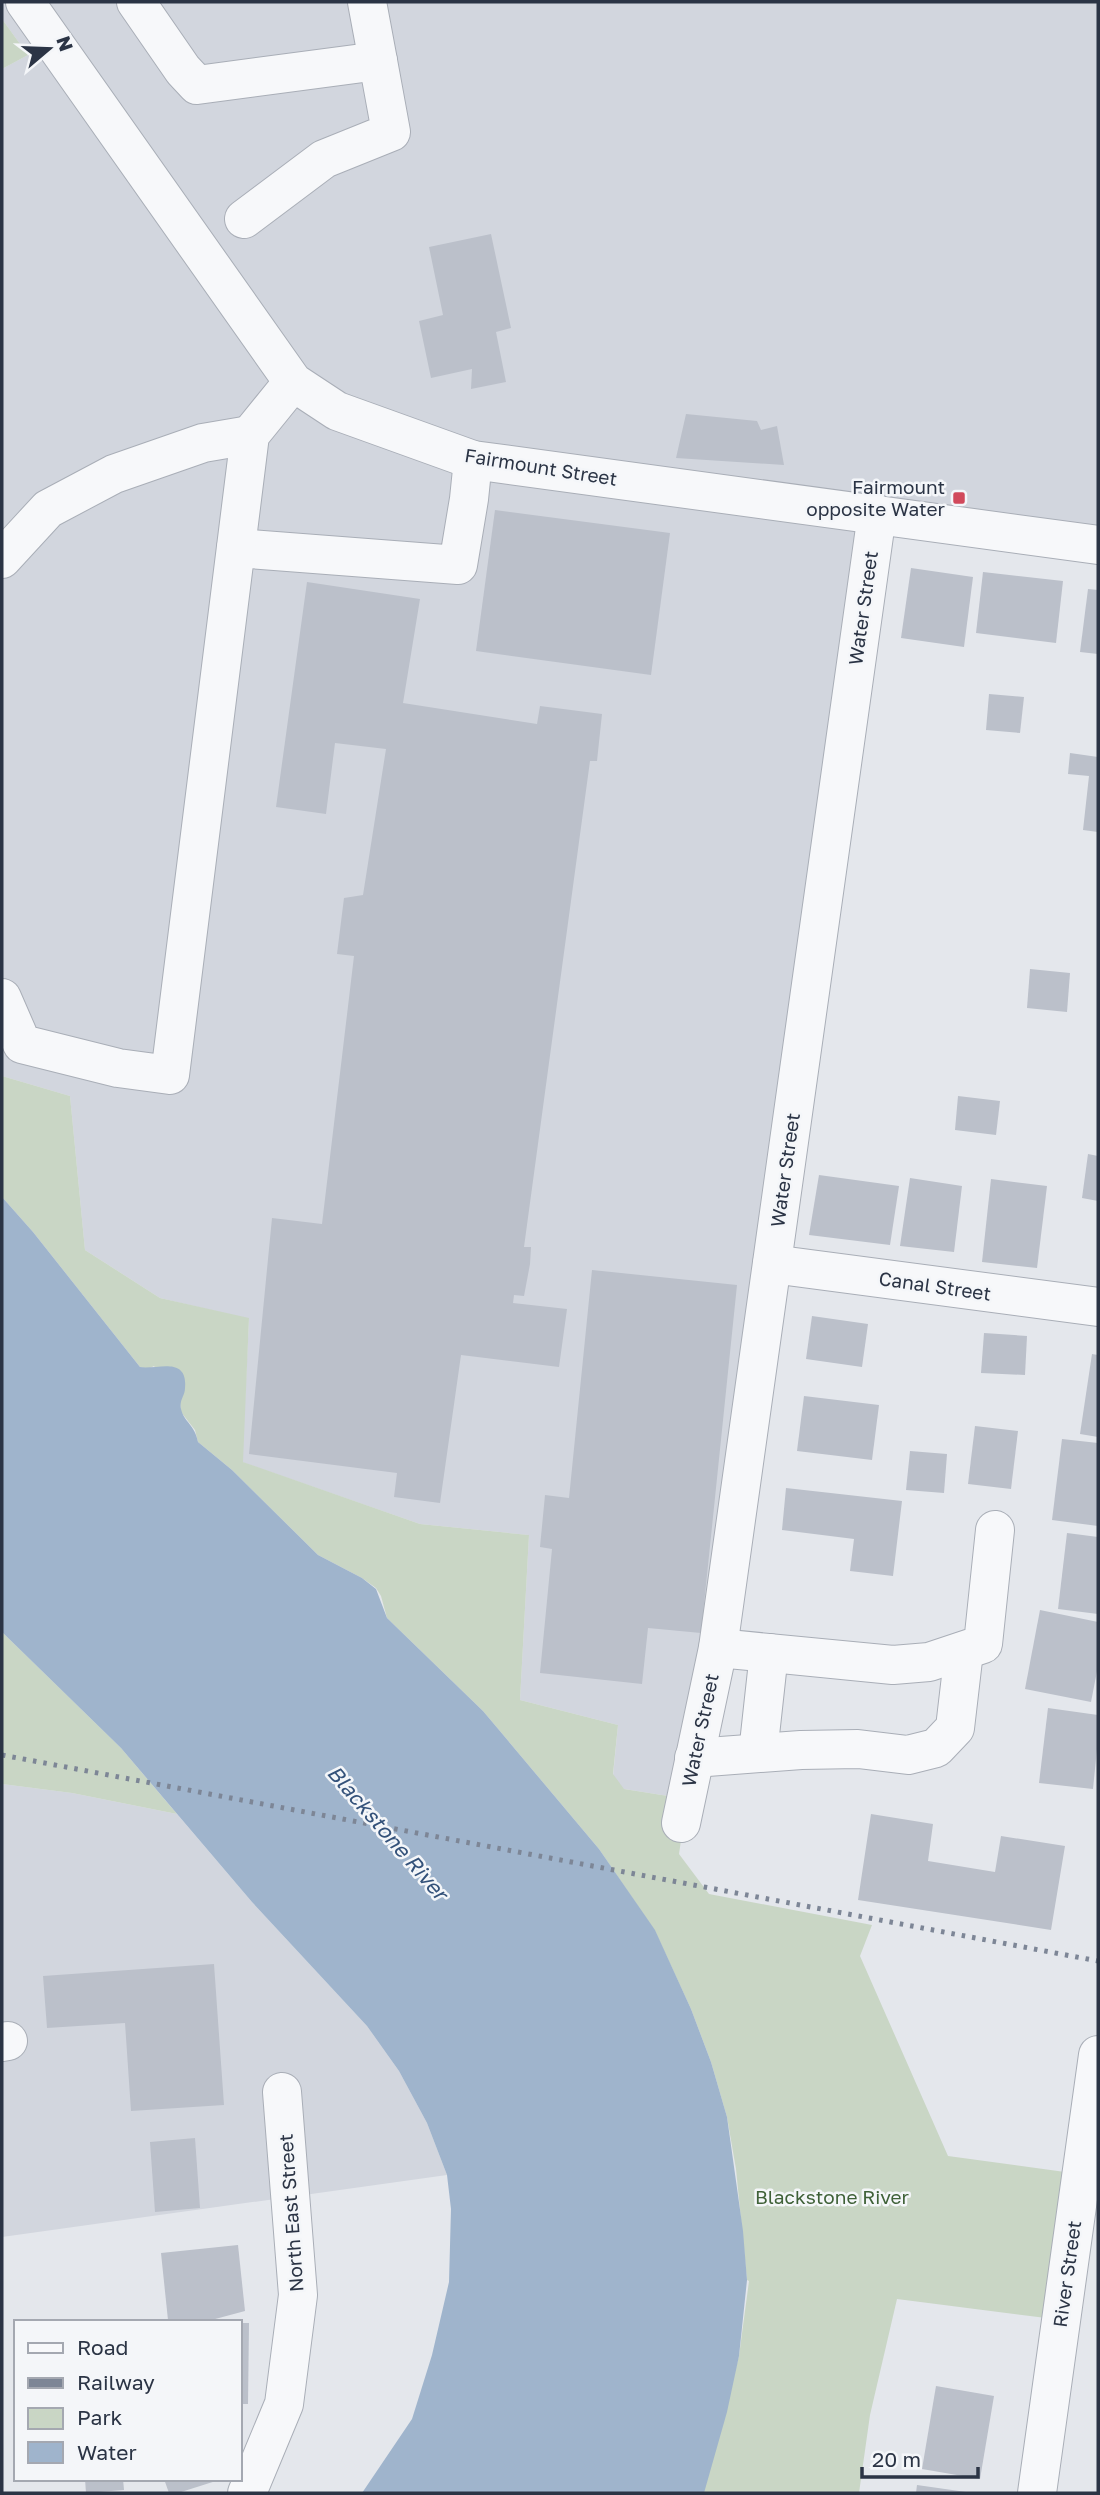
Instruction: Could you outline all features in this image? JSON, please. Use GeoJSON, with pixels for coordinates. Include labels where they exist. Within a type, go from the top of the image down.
{"type":"FeatureCollection","features":[{"type":"Feature","properties":{"kind":"street","name":"Fairmount Street"},"geometry":{"type":"LineString","coordinates":[[26,2],[293,382],[337,411],[473,460],[1098,545]]}},
{"type":"Feature","properties":{"kind":"street"},"geometry":{"type":"LineString","coordinates":[[244,219],[324,159],[391,132],[367,2]]}},
{"type":"Feature","properties":{"kind":"street"},"geometry":{"type":"LineString","coordinates":[[145,3],[183,70],[197,85],[378,61]]}},
{"type":"Feature","properties":{"kind":"street"},"geometry":{"type":"LineString","coordinates":[[2,998],[22,1044],[118,1068],[170,1075],[250,435],[293,382]]}},
{"type":"Feature","properties":{"kind":"street"},"geometry":{"type":"LineString","coordinates":[[2,559],[48,509],[114,474],[203,443],[250,435]]}},
{"type":"Feature","properties":{"kind":"street"},"geometry":{"type":"LineString","coordinates":[[236,548],[458,565],[473,460]]}},
{"type":"Feature","properties":{"kind":"street","name":"Water Street"},"geometry":{"type":"LineString","coordinates":[[681,1823],[718,1648],[877,514]]}},
{"type":"Feature","properties":{"kind":"street","name":"Canal Street"},"geometry":{"type":"LineString","coordinates":[[772,1264],[1098,1307]]}},
{"type":"Feature","properties":{"kind":"street"},"geometry":{"type":"LineString","coordinates":[[718,1648],[893,1665],[929,1662],[983,1644],[995,1530]]}},
{"type":"Feature","properties":{"kind":"street"},"geometry":{"type":"LineString","coordinates":[[694,1758],[858,1749],[908,1755],[936,1748],[955,1728],[964,1651]]}},
{"type":"Feature","properties":{"kind":"street"},"geometry":{"type":"LineString","coordinates":[[758,1753],[769,1654]]}},
{"type":"Feature","properties":{"kind":"street","name":"River Street"},"geometry":{"type":"LineString","coordinates":[[1037,2493],[1092,2140],[1098,2055]]}},
{"type":"Feature","properties":{"kind":"street","name":"North East Street"},"geometry":{"type":"LineString","coordinates":[[247,2493],[284,2404],[298,2295],[282,2092]]}},
{"type":"Feature","properties":{"kind":"shaded area"},"geometry":{"type":"Polygon","coordinates":[[[2,2],[1098,2],[1098,553],[886,526],[687,1799],[612,1787],[618,1725],[520,1700],[529,1535],[420,1524],[242,1462],[249,1319],[160,1298],[85,1250],[70,1096],[2,1076],[2,69],[28,55],[2,19],[2,2]]]}},
{"type":"Feature","properties":{"kind":"shaded area"},"geometry":{"type":"Polygon","coordinates":[[[2,1784],[72,1793],[177,1814],[252,1902],[367,2026],[399,2071],[427,2123],[447,2175],[2,2237],[2,1784]]]}},
{"type":"Feature","properties":{"kind":"green space"},"geometry":{"type":"Polygon","coordinates":[[[2,19],[28,55],[2,69],[2,19]]]}},
{"type":"Feature","properties":{"kind":"green space","name":"Blackstone River"},"geometry":{"type":"Polygon","coordinates":[[[2,1076],[70,1096],[85,1250],[160,1298],[249,1318],[243,1462],[420,1524],[529,1535],[520,1700],[618,1725],[613,1774],[624,1789],[687,1799],[679,1854],[709,1894],[872,1925],[860,1956],[948,2156],[1065,2172],[1046,2318],[897,2299],[870,2415],[859,2493],[703,2493],[739,2356],[749,2281],[727,2117],[711,2062],[691,2009],[655,1931],[599,1849],[483,1711],[387,1618],[376,1588],[318,1555],[232,1470],[198,1442],[195,1430],[181,1412],[180,1402],[154,1366],[148,1369],[140,1367],[2,1197],[2,1076]]]}},
{"type":"Feature","properties":{"kind":"green space"},"geometry":{"type":"Polygon","coordinates":[[[2,1632],[121,1748],[177,1814],[72,1793],[2,1784],[2,1632]]]}},
{"type":"Feature","properties":{"kind":"water","name":"Blackstone River"},"geometry":{"type":"Polygon","coordinates":[[[2,1197],[140,1367],[170,1366],[181,1371],[185,1378],[185,1388],[181,1409],[198,1442],[232,1470],[318,1555],[362,1578],[376,1589],[387,1618],[483,1711],[599,1849],[655,1930],[691,2009],[711,2062],[727,2117],[743,2231],[747,2280],[739,2356],[727,2412],[704,2493],[362,2493],[412,2419],[432,2355],[449,2282],[451,2209],[447,2175],[427,2123],[399,2071],[367,2026],[252,1902],[121,1748],[2,1632],[2,1197]]]}},
{"type":"Feature","properties":{"kind":"building"},"geometry":{"type":"Polygon","coordinates":[[[491,234],[511,328],[496,332],[506,382],[471,389],[472,369],[431,378],[419,321],[443,315],[429,247],[491,234]]]}},
{"type":"Feature","properties":{"kind":"building"},"geometry":{"type":"Polygon","coordinates":[[[686,414],[757,421],[761,430],[777,426],[784,465],[676,458],[686,414]]]}},
{"type":"Feature","properties":{"kind":"building"},"geometry":{"type":"Polygon","coordinates":[[[495,510],[670,533],[651,675],[476,651],[495,510]]]}},
{"type":"Feature","properties":{"kind":"building"},"geometry":{"type":"Polygon","coordinates":[[[911,568],[973,577],[964,647],[901,638],[911,568]]]}},
{"type":"Feature","properties":{"kind":"building"},"geometry":{"type":"Polygon","coordinates":[[[983,572],[1063,581],[1056,643],[976,633],[983,572]]]}},
{"type":"Feature","properties":{"kind":"building"},"geometry":{"type":"Polygon","coordinates":[[[307,582],[420,599],[403,703],[537,724],[540,706],[602,714],[597,761],[590,761],[524,1247],[531,1247],[530,1264],[524,1296],[514,1295],[513,1303],[567,1309],[559,1367],[461,1355],[440,1503],[394,1497],[397,1473],[249,1454],[272,1218],[322,1224],[354,956],[337,954],[344,898],[363,895],[386,749],[335,743],[326,814],[276,807],[307,582]]]}},
{"type":"Feature","properties":{"kind":"building"},"geometry":{"type":"Polygon","coordinates":[[[1088,589],[1098,590],[1098,654],[1080,652],[1088,589]]]}},
{"type":"Feature","properties":{"kind":"building"},"geometry":{"type":"Polygon","coordinates":[[[989,694],[1024,697],[1020,733],[986,730],[989,694]]]}},
{"type":"Feature","properties":{"kind":"building"},"geometry":{"type":"Polygon","coordinates":[[[1070,753],[1098,757],[1098,832],[1083,830],[1089,776],[1068,774],[1070,753]]]}},
{"type":"Feature","properties":{"kind":"building"},"geometry":{"type":"Polygon","coordinates":[[[1030,969],[1070,973],[1067,1012],[1027,1008],[1030,969]]]}},
{"type":"Feature","properties":{"kind":"building"},"geometry":{"type":"Polygon","coordinates":[[[958,1096],[1000,1101],[996,1135],[955,1130],[958,1096]]]}},
{"type":"Feature","properties":{"kind":"building"},"geometry":{"type":"Polygon","coordinates":[[[1088,1154],[1098,1156],[1098,1201],[1082,1198],[1088,1154]]]}},
{"type":"Feature","properties":{"kind":"building"},"geometry":{"type":"Polygon","coordinates":[[[819,1175],[899,1186],[890,1245],[809,1235],[819,1175]]]}},
{"type":"Feature","properties":{"kind":"building"},"geometry":{"type":"Polygon","coordinates":[[[910,1178],[962,1186],[954,1252],[900,1246],[910,1178]]]}},
{"type":"Feature","properties":{"kind":"building"},"geometry":{"type":"Polygon","coordinates":[[[991,1179],[1047,1186],[1037,1268],[982,1262],[991,1179]]]}},
{"type":"Feature","properties":{"kind":"building"},"geometry":{"type":"Polygon","coordinates":[[[592,1270],[737,1285],[701,1633],[648,1628],[642,1684],[540,1673],[552,1549],[540,1547],[545,1495],[569,1498],[592,1270]]]}},
{"type":"Feature","properties":{"kind":"building"},"geometry":{"type":"Polygon","coordinates":[[[812,1316],[868,1324],[862,1367],[806,1359],[812,1316]]]}},
{"type":"Feature","properties":{"kind":"building"},"geometry":{"type":"Polygon","coordinates":[[[984,1333],[1027,1336],[1025,1375],[981,1373],[984,1333]]]}},
{"type":"Feature","properties":{"kind":"building"},"geometry":{"type":"Polygon","coordinates":[[[1092,1354],[1098,1355],[1098,1437],[1080,1434],[1092,1354]]]}},
{"type":"Feature","properties":{"kind":"building"},"geometry":{"type":"Polygon","coordinates":[[[804,1396],[879,1405],[872,1460],[797,1451],[804,1396]]]}},
{"type":"Feature","properties":{"kind":"building"},"geometry":{"type":"Polygon","coordinates":[[[975,1426],[1018,1431],[1011,1489],[968,1484],[975,1426]]]}},
{"type":"Feature","properties":{"kind":"building"},"geometry":{"type":"Polygon","coordinates":[[[1062,1439],[1098,1443],[1098,1526],[1052,1520],[1062,1439]]]}},
{"type":"Feature","properties":{"kind":"building"},"geometry":{"type":"Polygon","coordinates":[[[910,1451],[947,1454],[944,1493],[906,1490],[910,1451]]]}},
{"type":"Feature","properties":{"kind":"building"},"geometry":{"type":"Polygon","coordinates":[[[786,1488],[902,1501],[893,1576],[850,1571],[854,1539],[782,1530],[786,1488]]]}},
{"type":"Feature","properties":{"kind":"building"},"geometry":{"type":"Polygon","coordinates":[[[1067,1533],[1098,1537],[1098,1614],[1058,1609],[1067,1533]]]}},
{"type":"Feature","properties":{"kind":"building"},"geometry":{"type":"Polygon","coordinates":[[[1040,1610],[1098,1622],[1098,1666],[1091,1702],[1025,1689],[1040,1610]]]}},
{"type":"Feature","properties":{"kind":"building"},"geometry":{"type":"Polygon","coordinates":[[[1048,1708],[1098,1715],[1093,1789],[1039,1783],[1048,1708]]]}},
{"type":"Feature","properties":{"kind":"building"},"geometry":{"type":"Polygon","coordinates":[[[871,1814],[933,1824],[928,1861],[995,1872],[1001,1836],[1065,1846],[1051,1930],[858,1900],[871,1814]]]}},
{"type":"Feature","properties":{"kind":"building"},"geometry":{"type":"Polygon","coordinates":[[[214,1964],[224,2105],[131,2111],[125,2023],[47,2028],[43,1976],[214,1964]]]}},
{"type":"Feature","properties":{"kind":"building"},"geometry":{"type":"Polygon","coordinates":[[[195,2138],[200,2208],[155,2212],[150,2142],[195,2138]]]}},
{"type":"Feature","properties":{"kind":"building"},"geometry":{"type":"Polygon","coordinates":[[[238,2245],[245,2311],[211,2320],[168,2320],[161,2253],[238,2245]]]}},
{"type":"Feature","properties":{"kind":"building"},"geometry":{"type":"Polygon","coordinates":[[[242,2323],[249,2323],[248,2404],[242,2404],[242,2323]]]}},
{"type":"Feature","properties":{"kind":"building"},"geometry":{"type":"Polygon","coordinates":[[[936,2386],[994,2396],[980,2479],[922,2469],[936,2386]]]}},
{"type":"Feature","properties":{"kind":"building"},"geometry":{"type":"Polygon","coordinates":[[[85,2481],[123,2481],[124,2490],[86,2493],[85,2481]]]}},
{"type":"Feature","properties":{"kind":"building"},"geometry":{"type":"Polygon","coordinates":[[[165,2481],[216,2481],[178,2493],[169,2493],[165,2481]]]}},
{"type":"Feature","properties":{"kind":"building"},"geometry":{"type":"Polygon","coordinates":[[[917,2485],[966,2492],[966,2493],[916,2493],[917,2485]]]}},
{"type":"Feature","properties":{"kind":"railway"},"geometry":{"type":"LineString","coordinates":[[2,1755],[1098,1961]]}},
{"type":"Feature","properties":{"kind":"place","name":"Fairmount opposite Water"},"geometry":{"type":"Point","coordinates":[959,498]}}]}
